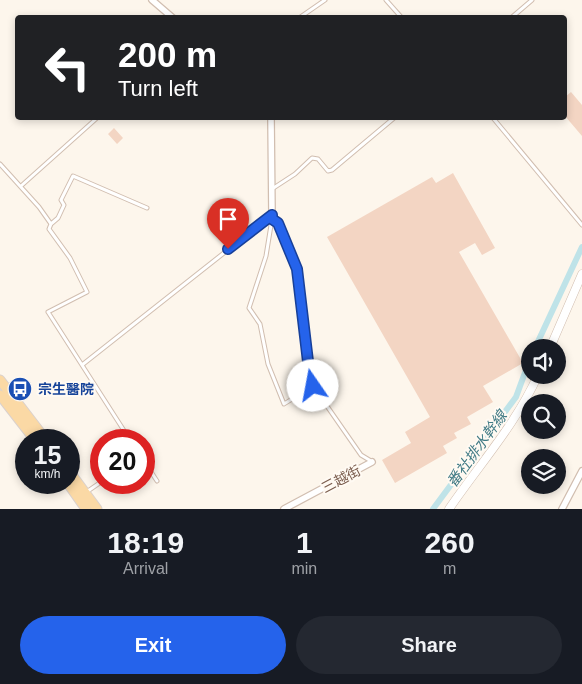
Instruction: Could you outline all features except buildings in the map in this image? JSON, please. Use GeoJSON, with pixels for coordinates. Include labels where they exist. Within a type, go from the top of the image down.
{"type":"FeatureCollection","features":[{"type":"Feature","properties":{"kind":"main road"},"geometry":{"type":"LineString","coordinates":[[0,380],[28,429]]}},
{"type":"Feature","properties":{"kind":"main road"},"geometry":{"type":"LineString","coordinates":[[0,395],[12,403],[36,429]]}},
{"type":"Feature","properties":{"kind":"main road"},"geometry":{"type":"LineString","coordinates":[[81,494],[86,509]]}},
{"type":"Feature","properties":{"kind":"main road"},"geometry":{"type":"LineString","coordinates":[[81,494],[97,509]]}},
{"type":"Feature","properties":{"kind":"street"},"geometry":{"type":"LineString","coordinates":[[152,0],[170,15]]}},
{"type":"Feature","properties":{"kind":"street"},"geometry":{"type":"LineString","coordinates":[[271,120],[272,217]]}},
{"type":"Feature","properties":{"kind":"street"},"geometry":{"type":"LineString","coordinates":[[554,339],[582,274]]}},
{"type":"Feature","properties":{"kind":"street"},"geometry":{"type":"LineString","coordinates":[[449,509],[509,426],[534,384]]}},
{"type":"Feature","properties":{"kind":"street","name":"三越街"},"geometry":{"type":"LineString","coordinates":[[284,509],[372,462]]}},
{"type":"Feature","properties":{"kind":"street"},"geometry":{"type":"LineString","coordinates":[[562,509],[582,471]]}},
{"type":"Feature","properties":{"kind":"lane"},"geometry":{"type":"LineString","coordinates":[[303,15],[325,0]]}},
{"type":"Feature","properties":{"kind":"lane"},"geometry":{"type":"LineString","coordinates":[[386,0],[399,15]]}},
{"type":"Feature","properties":{"kind":"lane"},"geometry":{"type":"LineString","coordinates":[[514,15],[532,0]]}},
{"type":"Feature","properties":{"kind":"lane"},"geometry":{"type":"LineString","coordinates":[[21,186],[95,120]]}},
{"type":"Feature","properties":{"kind":"lane"},"geometry":{"type":"LineString","coordinates":[[272,189],[295,174],[312,158],[318,159],[328,171],[332,170],[392,120]]}},
{"type":"Feature","properties":{"kind":"lane"},"geometry":{"type":"LineString","coordinates":[[495,120],[582,225]]}},
{"type":"Feature","properties":{"kind":"lane"},"geometry":{"type":"LineString","coordinates":[[0,164],[21,186],[51,224]]}},
{"type":"Feature","properties":{"kind":"lane"},"geometry":{"type":"LineString","coordinates":[[123,429],[48,312],[87,292],[70,258],[48,229],[58,218],[64,205],[61,200],[73,176],[147,208]]}},
{"type":"Feature","properties":{"kind":"lane"},"geometry":{"type":"LineString","coordinates":[[82,365],[272,217]]}},
{"type":"Feature","properties":{"kind":"lane"},"geometry":{"type":"LineString","coordinates":[[272,217],[278,223],[297,269],[309,370],[313,386],[361,455],[372,462]]}},
{"type":"Feature","properties":{"kind":"lane"},"geometry":{"type":"LineString","coordinates":[[272,217],[266,256],[249,308],[260,324],[268,364],[284,404],[313,386]]}},
{"type":"Feature","properties":{"kind":"lane"},"geometry":{"type":"LineString","coordinates":[[81,494],[90,489]]}},
{"type":"Feature","properties":{"kind":"waterway","name":"番社排水幹線"},"geometry":{"type":"LineString","coordinates":[[539,339],[582,247]]}},
{"type":"Feature","properties":{"kind":"waterway","name":"番社排水幹線"},"geometry":{"type":"LineString","coordinates":[[433,509],[516,397],[521,383]]}},
{"type":"Feature","properties":{"kind":"place","name":"宗生醫院"},"geometry":{"type":"Point","coordinates":[20,389]}},
{"type":"Feature","properties":{"kind":"route"},"geometry":{"type":"LineString","coordinates":[[228,249],[272,215],[272,219],[278,223],[297,269],[309,370],[313,386]]}}]}
